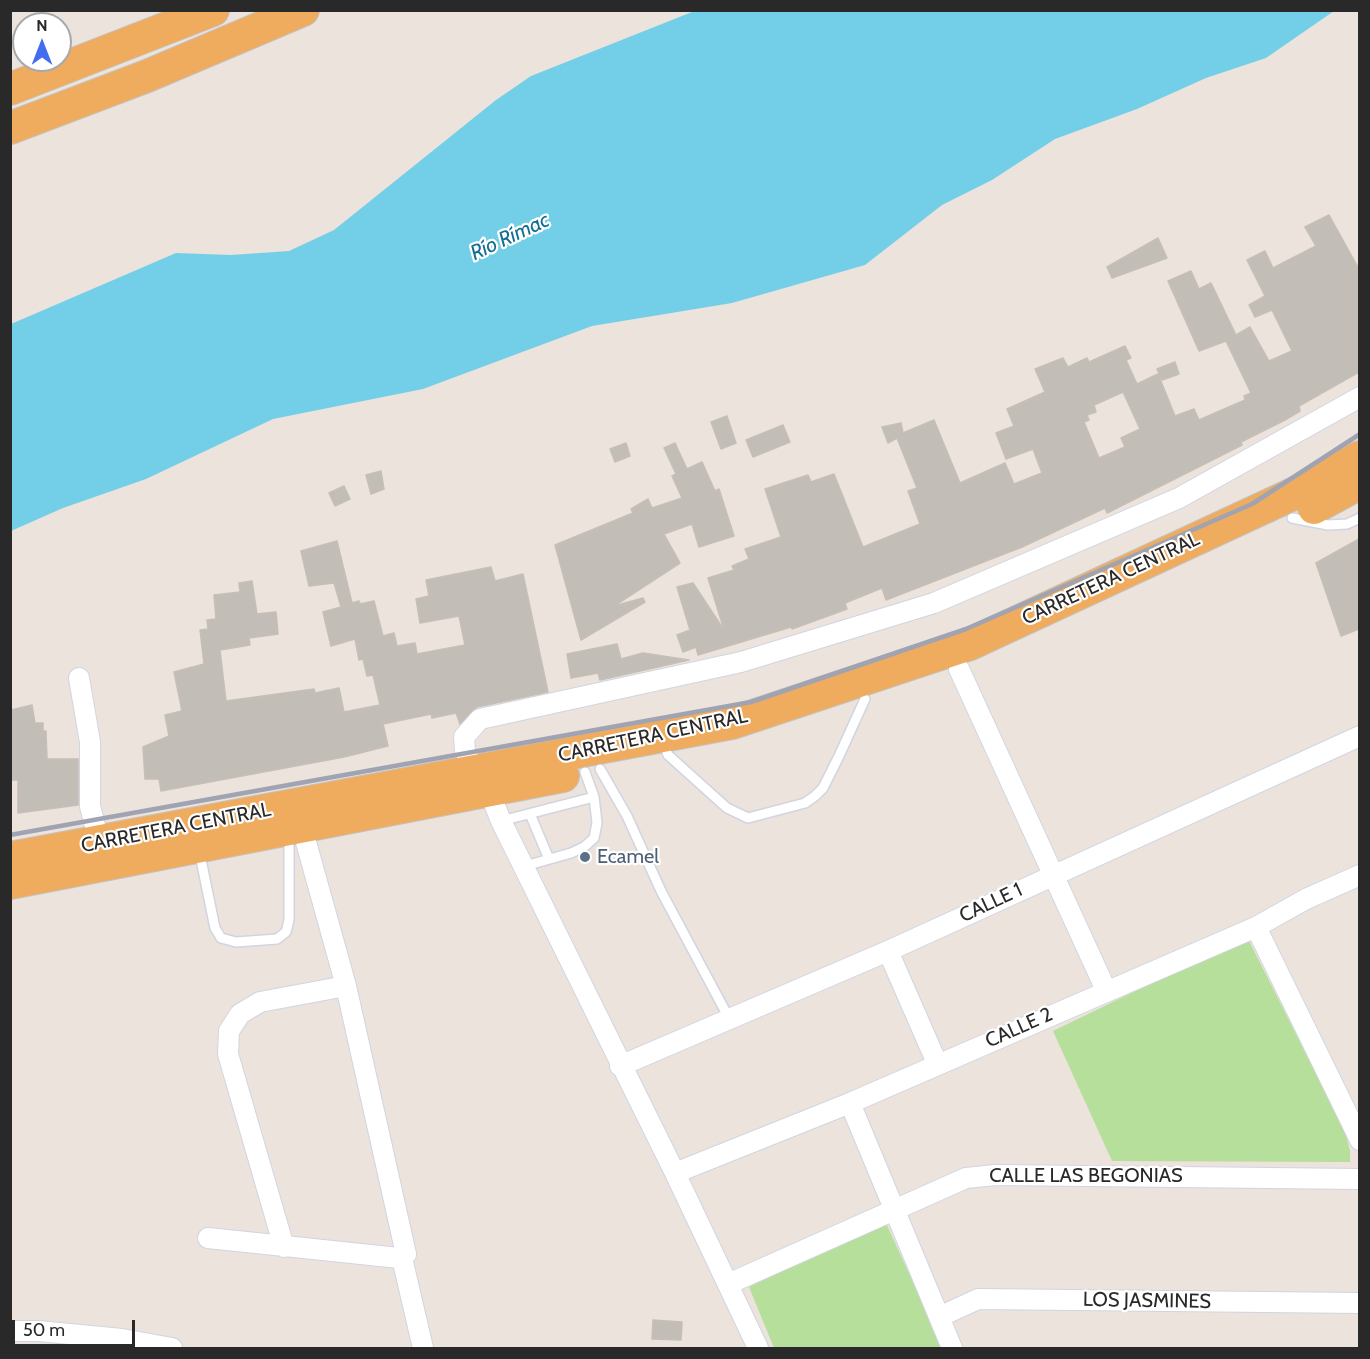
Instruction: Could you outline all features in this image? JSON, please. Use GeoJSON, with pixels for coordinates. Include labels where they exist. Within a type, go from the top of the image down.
{"type":"FeatureCollection","features":[{"type":"Feature","properties":{"kind":"highway"},"geometry":{"type":"LineString","coordinates":[[10,89],[213,10]]}},
{"type":"Feature","properties":{"kind":"highway"},"geometry":{"type":"LineString","coordinates":[[10,128],[147,76],[303,10]]}},
{"type":"Feature","properties":{"kind":"highway","name":"CARRETERA CENTRAL"},"geometry":{"type":"LineString","coordinates":[[482,781],[593,779],[665,746],[732,723],[943,667],[970,644],[1306,488],[1359,457]]}},
{"type":"Feature","properties":{"kind":"highway","name":"CARRETERA CENTRAL"},"geometry":{"type":"LineString","coordinates":[[10,883],[199,848],[295,821],[482,781],[665,746],[729,742],[865,699],[943,667],[1292,518],[1359,483]]}},
{"type":"Feature","properties":{"kind":"highway","name":"CARRETERA CENTRAL"},"geometry":{"type":"LineString","coordinates":[[10,858],[99,842],[295,821]]}},
{"type":"Feature","properties":{"kind":"street"},"geometry":{"type":"LineString","coordinates":[[758,1348],[525,866],[465,751],[464,737],[480,719],[741,662],[934,603],[1179,498],[1359,397]]}},
{"type":"Feature","properties":{"kind":"street"},"geometry":{"type":"LineString","coordinates":[[943,667],[1053,874],[1106,990]]}},
{"type":"Feature","properties":{"kind":"street"},"geometry":{"type":"LineString","coordinates":[[79,678],[90,742],[90,806],[99,842]]}},
{"type":"Feature","properties":{"kind":"street","name":"CALLE 1"},"geometry":{"type":"LineString","coordinates":[[620,1066],[888,951],[1359,736]]}},
{"type":"Feature","properties":{"kind":"street"},"geometry":{"type":"LineString","coordinates":[[295,821],[346,986],[406,1250],[402,1258],[423,1348]]}},
{"type":"Feature","properties":{"kind":"street","name":"CALLE 2"},"geometry":{"type":"LineString","coordinates":[[675,1173],[850,1103],[937,1063],[1256,927],[1306,899],[1359,874]]}},
{"type":"Feature","properties":{"kind":"street"},"geometry":{"type":"LineString","coordinates":[[1256,927],[1359,1140]]}},
{"type":"Feature","properties":{"kind":"street"},"geometry":{"type":"LineString","coordinates":[[888,951],[937,1063]]}},
{"type":"Feature","properties":{"kind":"street"},"geometry":{"type":"LineString","coordinates":[[284,1246],[228,1054],[229,1031],[240,1014],[260,1002],[346,986]]}},
{"type":"Feature","properties":{"kind":"street"},"geometry":{"type":"LineString","coordinates":[[850,1103],[952,1348]]}},
{"type":"Feature","properties":{"kind":"street","name":"CALLE LAS BEGONIAS"},"geometry":{"type":"LineString","coordinates":[[728,1284],[966,1178],[995,1175],[1359,1179]]}},
{"type":"Feature","properties":{"kind":"street"},"geometry":{"type":"LineString","coordinates":[[208,1238],[402,1258]]}},
{"type":"Feature","properties":{"kind":"street","name":"LOS JASMINES"},"geometry":{"type":"LineString","coordinates":[[939,1317],[978,1299],[1359,1303]]}},
{"type":"Feature","properties":{"kind":"street"},"geometry":{"type":"LineString","coordinates":[[10,1331],[39,1331],[122,1339],[172,1348]]}},
{"type":"Feature","properties":{"kind":"lane"},"geometry":{"type":"LineString","coordinates":[[1292,518],[1328,525],[1347,524],[1359,518]]}},
{"type":"Feature","properties":{"kind":"lane"},"geometry":{"type":"LineString","coordinates":[[665,746],[727,808],[748,818],[805,803],[823,788],[865,699]]}},
{"type":"Feature","properties":{"kind":"lane"},"geometry":{"type":"LineString","coordinates":[[501,821],[530,814],[593,779]]}},
{"type":"Feature","properties":{"kind":"lane"},"geometry":{"type":"LineString","coordinates":[[525,866],[584,847],[594,838],[597,823],[593,779]]}},
{"type":"Feature","properties":{"kind":"lane"},"geometry":{"type":"LineString","coordinates":[[593,779],[627,816],[661,891],[730,1020]]}},
{"type":"Feature","properties":{"kind":"lane"},"geometry":{"type":"LineString","coordinates":[[530,814],[549,859]]}},
{"type":"Feature","properties":{"kind":"lane"},"geometry":{"type":"LineString","coordinates":[[199,848],[214,928],[221,938],[236,942],[277,939],[286,932],[289,920],[295,821]]}},
{"type":"Feature","properties":{"kind":"green space"},"geometry":{"type":"Polygon","coordinates":[[[1247,937],[1345,1131],[1350,1162],[1112,1161],[1053,1031],[1247,937]]]}},
{"type":"Feature","properties":{"kind":"green space"},"geometry":{"type":"Polygon","coordinates":[[[885,1221],[940,1341],[941,1348],[774,1348],[749,1287],[885,1221]]]}},
{"type":"Feature","properties":{"kind":"water","name":"Río Rímac"},"geometry":{"type":"Polygon","coordinates":[[[697,10],[1334,11],[1266,58],[1206,78],[1137,109],[1055,139],[992,180],[942,205],[865,265],[732,303],[592,326],[423,389],[273,419],[146,479],[63,508],[11,531],[11,324],[176,253],[231,255],[289,251],[334,230],[496,100],[531,76],[697,10]]]}},
{"type":"Feature","properties":{"kind":"building"},"geometry":{"type":"Polygon","coordinates":[[[1329,215],[1359,269],[1359,372],[1299,406],[1300,411],[1285,420],[1241,442],[1242,445],[1107,513],[1105,508],[1022,547],[886,600],[882,588],[845,603],[847,609],[792,629],[791,627],[698,655],[696,647],[683,652],[677,635],[690,630],[677,587],[693,583],[724,630],[708,578],[734,570],[732,566],[749,559],[745,549],[781,537],[765,489],[808,475],[811,482],[834,474],[863,547],[920,524],[908,491],[917,488],[897,438],[888,443],[882,427],[901,423],[903,433],[934,420],[960,483],[1005,463],[1014,484],[1042,473],[1033,449],[1006,459],[996,433],[1014,426],[1007,409],[1045,392],[1035,369],[1063,358],[1068,367],[1087,358],[1089,362],[1125,346],[1131,358],[1126,360],[1137,384],[1158,374],[1175,416],[1194,409],[1199,420],[1245,400],[1244,396],[1251,393],[1226,341],[1199,351],[1168,281],[1191,271],[1199,289],[1211,283],[1236,335],[1250,327],[1269,361],[1292,351],[1272,310],[1255,317],[1249,305],[1265,296],[1247,260],[1265,251],[1273,268],[1316,246],[1305,227],[1329,215]],[[1123,392],[1094,405],[1096,412],[1087,415],[1089,420],[1084,422],[1099,458],[1125,447],[1121,438],[1140,429],[1123,392]]]}},
{"type":"Feature","properties":{"kind":"building"},"geometry":{"type":"Polygon","coordinates":[[[1158,238],[1167,258],[1112,278],[1107,267],[1158,238]]]}},
{"type":"Feature","properties":{"kind":"building"},"geometry":{"type":"Polygon","coordinates":[[[1175,362],[1179,374],[1162,380],[1157,369],[1175,362]]]}},
{"type":"Feature","properties":{"kind":"building"},"geometry":{"type":"Polygon","coordinates":[[[727,416],[736,443],[721,449],[711,422],[727,416]]]}},
{"type":"Feature","properties":{"kind":"building"},"geometry":{"type":"Polygon","coordinates":[[[783,425],[790,442],[753,457],[746,440],[783,425]]]}},
{"type":"Feature","properties":{"kind":"building"},"geometry":{"type":"Polygon","coordinates":[[[626,443],[630,456],[615,462],[610,449],[626,443]]]}},
{"type":"Feature","properties":{"kind":"building"},"geometry":{"type":"Polygon","coordinates":[[[675,443],[687,469],[702,462],[715,491],[719,489],[734,536],[699,547],[692,524],[664,534],[680,563],[614,606],[643,598],[645,602],[581,640],[555,545],[633,513],[631,509],[648,499],[652,508],[682,498],[672,476],[676,474],[664,448],[675,443]]]}},
{"type":"Feature","properties":{"kind":"building"},"geometry":{"type":"Polygon","coordinates":[[[381,471],[384,489],[371,494],[366,475],[381,471]]]}},
{"type":"Feature","properties":{"kind":"building"},"geometry":{"type":"Polygon","coordinates":[[[344,486],[350,499],[335,506],[329,493],[344,486]]]}},
{"type":"Feature","properties":{"kind":"building"},"geometry":{"type":"Polygon","coordinates":[[[1359,539],[1359,629],[1341,636],[1316,563],[1359,539]]]}},
{"type":"Feature","properties":{"kind":"building"},"geometry":{"type":"Polygon","coordinates":[[[337,541],[352,603],[374,601],[383,636],[394,633],[397,646],[415,643],[417,654],[465,645],[459,616],[420,623],[416,599],[429,596],[426,580],[491,567],[495,581],[523,574],[548,692],[477,707],[460,724],[456,713],[432,718],[431,714],[383,724],[388,746],[344,757],[161,791],[159,779],[145,779],[143,747],[169,736],[165,715],[182,711],[174,672],[204,664],[200,630],[208,629],[207,620],[216,619],[214,595],[240,592],[239,583],[252,581],[257,614],[276,612],[278,634],[249,638],[250,645],[220,650],[226,701],[314,689],[315,693],[339,688],[344,712],[380,705],[373,675],[367,676],[363,659],[359,660],[355,639],[331,646],[323,612],[341,607],[334,583],[309,586],[301,551],[337,541]]]}},
{"type":"Feature","properties":{"kind":"building"},"geometry":{"type":"Polygon","coordinates":[[[617,644],[621,659],[643,653],[689,660],[600,680],[598,673],[571,678],[567,654],[617,644]]]}},
{"type":"Feature","properties":{"kind":"building"},"geometry":{"type":"Polygon","coordinates":[[[32,705],[35,723],[43,723],[43,731],[46,731],[47,759],[78,759],[78,805],[18,813],[18,780],[10,780],[11,710],[32,705]]]}},
{"type":"Feature","properties":{"kind":"building"},"geometry":{"type":"Polygon","coordinates":[[[653,1320],[682,1322],[681,1340],[652,1339],[653,1320]]]}},
{"type":"Feature","properties":{"kind":"railway"},"geometry":{"type":"LineString","coordinates":[[10,835],[751,702],[966,629],[1252,504],[1360,434]]}},
{"type":"Feature","properties":{"kind":"place","name":"Ecamel"},"geometry":{"type":"Point","coordinates":[585,857]}}]}
